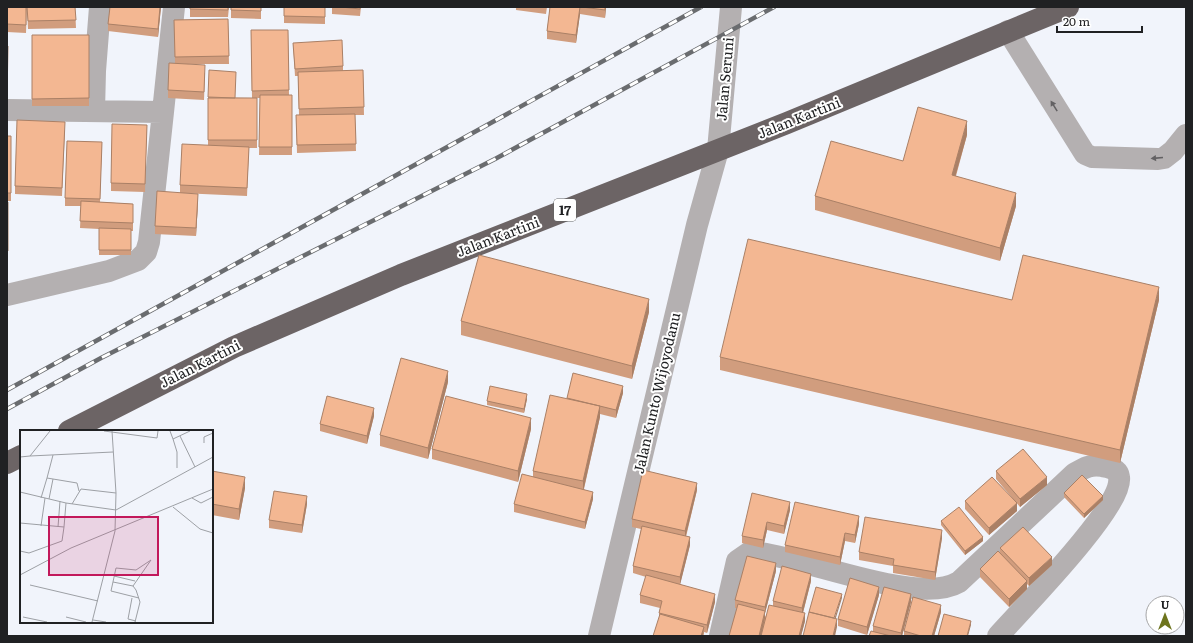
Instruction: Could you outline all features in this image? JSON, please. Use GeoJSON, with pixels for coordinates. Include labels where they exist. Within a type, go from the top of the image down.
{"type":"FeatureCollection","features":[{"type":"Feature","properties":{"kind":"highway","name":"Jalan Kartini"},"geometry":{"type":"LineString","coordinates":[[71,430],[234,347],[401,275],[718,150],[1068,7]]}},
{"type":"Feature","properties":{"kind":"highway"},"geometry":{"type":"LineString","coordinates":[[7,463],[20,456]]}},
{"type":"Feature","properties":{"kind":"street"},"geometry":{"type":"LineString","coordinates":[[94,111],[95,71],[100,7]]}},
{"type":"Feature","properties":{"kind":"street"},"geometry":{"type":"LineString","coordinates":[[7,295],[109,271],[138,260],[146,252],[149,242],[174,7]]}},
{"type":"Feature","properties":{"kind":"street","name":"Jalan Seruni"},"geometry":{"type":"LineString","coordinates":[[718,150],[731,7]]}},
{"type":"Feature","properties":{"kind":"street"},"geometry":{"type":"LineString","coordinates":[[1008,31],[1085,154],[1092,157],[1164,158],[1173,151],[1186,135]]}},
{"type":"Feature","properties":{"kind":"street"},"geometry":{"type":"LineString","coordinates":[[7,110],[163,112]]}},
{"type":"Feature","properties":{"kind":"street","name":"Jalan Kunto Wijoyodanu"},"geometry":{"type":"LineString","coordinates":[[600,636],[697,226],[718,150]]}},
{"type":"Feature","properties":{"kind":"street"},"geometry":{"type":"LineString","coordinates":[[720,636],[737,561],[750,552],[769,553],[852,576],[923,590],[938,590],[952,587],[960,582],[1074,474],[1087,466],[1095,465],[1113,469],[1118,473],[1120,478],[1118,485],[1110,502],[1087,536],[998,636]]}},
{"type":"Feature","properties":{"kind":"building"},"geometry":{"type":"Polygon","coordinates":[[[7,7],[26,7],[26,25],[7,24],[7,7]]]}},
{"type":"Feature","properties":{"kind":"building"},"geometry":{"type":"Polygon","coordinates":[[[27,7],[75,7],[76,20],[28,21],[27,7]]]}},
{"type":"Feature","properties":{"kind":"building"},"geometry":{"type":"Polygon","coordinates":[[[110,7],[160,7],[158,29],[108,24],[110,7]]]}},
{"type":"Feature","properties":{"kind":"building"},"geometry":{"type":"Polygon","coordinates":[[[190,7],[228,7],[228,10],[190,9],[190,7]]]}},
{"type":"Feature","properties":{"kind":"building"},"geometry":{"type":"Polygon","coordinates":[[[231,7],[261,7],[261,11],[231,10],[231,7]]]}},
{"type":"Feature","properties":{"kind":"building"},"geometry":{"type":"Polygon","coordinates":[[[284,7],[325,7],[325,17],[284,16],[284,7]]]}},
{"type":"Feature","properties":{"kind":"building"},"geometry":{"type":"Polygon","coordinates":[[[341,7],[360,7],[360,9],[341,7]]]}},
{"type":"Feature","properties":{"kind":"building"},"geometry":{"type":"Polygon","coordinates":[[[550,7],[580,7],[576,35],[547,31],[550,7]]]}},
{"type":"Feature","properties":{"kind":"building"},"geometry":{"type":"Polygon","coordinates":[[[582,7],[605,7],[605,10],[582,7]]]}},
{"type":"Feature","properties":{"kind":"building"},"geometry":{"type":"Polygon","coordinates":[[[228,19],[229,56],[175,57],[174,20],[228,19]]]}},
{"type":"Feature","properties":{"kind":"building"},"geometry":{"type":"Polygon","coordinates":[[[251,30],[288,30],[289,90],[252,91],[251,30]]]}},
{"type":"Feature","properties":{"kind":"building"},"geometry":{"type":"Polygon","coordinates":[[[32,35],[89,35],[89,98],[32,99],[32,35]]]}},
{"type":"Feature","properties":{"kind":"building"},"geometry":{"type":"Polygon","coordinates":[[[342,40],[343,66],[295,69],[293,43],[342,40]]]}},
{"type":"Feature","properties":{"kind":"building"},"geometry":{"type":"Polygon","coordinates":[[[7,46],[8,46],[7,98],[7,46]]]}},
{"type":"Feature","properties":{"kind":"building"},"geometry":{"type":"Polygon","coordinates":[[[169,63],[205,65],[204,92],[168,90],[169,63]]]}},
{"type":"Feature","properties":{"kind":"building"},"geometry":{"type":"Polygon","coordinates":[[[209,70],[236,72],[235,98],[208,97],[209,70]]]}},
{"type":"Feature","properties":{"kind":"building"},"geometry":{"type":"Polygon","coordinates":[[[363,70],[364,107],[299,109],[298,72],[363,70]]]}},
{"type":"Feature","properties":{"kind":"building"},"geometry":{"type":"Polygon","coordinates":[[[260,95],[292,95],[292,147],[259,147],[260,95]]]}},
{"type":"Feature","properties":{"kind":"building"},"geometry":{"type":"Polygon","coordinates":[[[208,98],[257,98],[257,140],[208,140],[208,98]]]}},
{"type":"Feature","properties":{"kind":"building"},"geometry":{"type":"Polygon","coordinates":[[[918,107],[967,121],[952,175],[1016,193],[1000,248],[815,196],[831,141],[903,161],[918,107]]]}},
{"type":"Feature","properties":{"kind":"building"},"geometry":{"type":"Polygon","coordinates":[[[355,114],[356,144],[297,145],[296,115],[355,114]]]}},
{"type":"Feature","properties":{"kind":"building"},"geometry":{"type":"Polygon","coordinates":[[[17,120],[65,122],[62,188],[15,186],[17,120]]]}},
{"type":"Feature","properties":{"kind":"building"},"geometry":{"type":"Polygon","coordinates":[[[112,124],[147,125],[145,184],[111,183],[112,124]]]}},
{"type":"Feature","properties":{"kind":"building"},"geometry":{"type":"Polygon","coordinates":[[[7,136],[11,136],[11,193],[7,193],[7,136]]]}},
{"type":"Feature","properties":{"kind":"building"},"geometry":{"type":"Polygon","coordinates":[[[67,141],[102,142],[100,199],[65,198],[67,141]]]}},
{"type":"Feature","properties":{"kind":"building"},"geometry":{"type":"Polygon","coordinates":[[[182,144],[249,147],[247,188],[180,185],[182,144]]]}},
{"type":"Feature","properties":{"kind":"building"},"geometry":{"type":"Polygon","coordinates":[[[157,191],[198,194],[196,228],[155,226],[157,191]]]}},
{"type":"Feature","properties":{"kind":"building"},"geometry":{"type":"Polygon","coordinates":[[[81,201],[133,204],[133,223],[80,221],[81,201]]]}},
{"type":"Feature","properties":{"kind":"building"},"geometry":{"type":"Polygon","coordinates":[[[8,202],[8,251],[7,251],[8,202]]]}},
{"type":"Feature","properties":{"kind":"building"},"geometry":{"type":"Polygon","coordinates":[[[99,228],[131,229],[131,250],[99,250],[99,228]]]}},
{"type":"Feature","properties":{"kind":"building"},"geometry":{"type":"Polygon","coordinates":[[[748,239],[1012,300],[1023,255],[1159,287],[1120,450],[720,357],[748,239]]]}},
{"type":"Feature","properties":{"kind":"building"},"geometry":{"type":"Polygon","coordinates":[[[479,255],[649,299],[632,366],[461,321],[479,255]]]}},
{"type":"Feature","properties":{"kind":"building"},"geometry":{"type":"Polygon","coordinates":[[[401,358],[448,371],[428,448],[380,435],[401,358]]]}},
{"type":"Feature","properties":{"kind":"building"},"geometry":{"type":"Polygon","coordinates":[[[573,373],[623,386],[616,410],[567,398],[573,373]]]}},
{"type":"Feature","properties":{"kind":"building"},"geometry":{"type":"Polygon","coordinates":[[[490,386],[527,394],[524,409],[487,401],[490,386]]]}},
{"type":"Feature","properties":{"kind":"building"},"geometry":{"type":"Polygon","coordinates":[[[550,395],[600,406],[583,481],[533,471],[550,395]]]}},
{"type":"Feature","properties":{"kind":"building"},"geometry":{"type":"Polygon","coordinates":[[[327,396],[374,408],[367,436],[320,424],[327,396]]]}},
{"type":"Feature","properties":{"kind":"building"},"geometry":{"type":"Polygon","coordinates":[[[446,396],[531,418],[518,471],[432,449],[446,396]]]}},
{"type":"Feature","properties":{"kind":"building"},"geometry":{"type":"Polygon","coordinates":[[[1023,449],[1047,477],[1020,499],[996,471],[1023,449]]]}},
{"type":"Feature","properties":{"kind":"building"},"geometry":{"type":"Polygon","coordinates":[[[643,470],[697,483],[685,531],[632,519],[643,470]]]}},
{"type":"Feature","properties":{"kind":"building"},"geometry":{"type":"Polygon","coordinates":[[[213,471],[245,477],[239,509],[213,504],[213,471]]]}},
{"type":"Feature","properties":{"kind":"building"},"geometry":{"type":"Polygon","coordinates":[[[522,474],[593,492],[585,522],[514,504],[522,474]]]}},
{"type":"Feature","properties":{"kind":"building"},"geometry":{"type":"Polygon","coordinates":[[[1082,475],[1103,496],[1084,514],[1064,493],[1082,475]]]}},
{"type":"Feature","properties":{"kind":"building"},"geometry":{"type":"Polygon","coordinates":[[[992,477],[1017,503],[989,528],[965,501],[992,477]]]}},
{"type":"Feature","properties":{"kind":"building"},"geometry":{"type":"Polygon","coordinates":[[[274,491],[307,496],[302,525],[269,520],[274,491]]]}},
{"type":"Feature","properties":{"kind":"building"},"geometry":{"type":"Polygon","coordinates":[[[752,493],[790,502],[784,526],[767,522],[763,540],[742,536],[752,493]]]}},
{"type":"Feature","properties":{"kind":"building"},"geometry":{"type":"Polygon","coordinates":[[[795,502],[859,516],[855,535],[845,533],[840,557],[785,545],[795,502]]]}},
{"type":"Feature","properties":{"kind":"building"},"geometry":{"type":"Polygon","coordinates":[[[959,507],[983,537],[965,551],[941,521],[959,507]]]}},
{"type":"Feature","properties":{"kind":"building"},"geometry":{"type":"Polygon","coordinates":[[[865,517],[942,530],[935,572],[893,565],[894,559],[859,552],[865,517]]]}},
{"type":"Feature","properties":{"kind":"building"},"geometry":{"type":"Polygon","coordinates":[[[642,526],[690,537],[680,577],[633,566],[642,526]]]}},
{"type":"Feature","properties":{"kind":"building"},"geometry":{"type":"Polygon","coordinates":[[[1023,527],[1052,557],[1029,578],[1000,548],[1023,527]]]}},
{"type":"Feature","properties":{"kind":"building"},"geometry":{"type":"Polygon","coordinates":[[[998,551],[1027,581],[1009,599],[980,569],[998,551]]]}},
{"type":"Feature","properties":{"kind":"building"},"geometry":{"type":"Polygon","coordinates":[[[747,556],[776,563],[765,607],[735,600],[747,556]]]}},
{"type":"Feature","properties":{"kind":"building"},"geometry":{"type":"Polygon","coordinates":[[[782,566],[811,574],[802,608],[773,601],[782,566]]]}},
{"type":"Feature","properties":{"kind":"building"},"geometry":{"type":"Polygon","coordinates":[[[646,575],[715,594],[707,625],[659,613],[662,601],[640,595],[646,575]]]}},
{"type":"Feature","properties":{"kind":"building"},"geometry":{"type":"Polygon","coordinates":[[[850,578],[879,587],[867,627],[838,619],[850,578]]]}},
{"type":"Feature","properties":{"kind":"building"},"geometry":{"type":"Polygon","coordinates":[[[816,587],[842,594],[834,618],[809,612],[816,587]]]}},
{"type":"Feature","properties":{"kind":"building"},"geometry":{"type":"Polygon","coordinates":[[[884,587],[911,594],[901,633],[873,626],[884,587]]]}},
{"type":"Feature","properties":{"kind":"building"},"geometry":{"type":"Polygon","coordinates":[[[913,597],[941,605],[932,636],[921,636],[904,631],[913,597]]]}},
{"type":"Feature","properties":{"kind":"building"},"geometry":{"type":"Polygon","coordinates":[[[738,604],[765,611],[759,636],[729,636],[738,604]]]}},
{"type":"Feature","properties":{"kind":"building"},"geometry":{"type":"Polygon","coordinates":[[[769,605],[805,613],[799,636],[761,636],[769,605]]]}},
{"type":"Feature","properties":{"kind":"building"},"geometry":{"type":"Polygon","coordinates":[[[809,612],[837,619],[833,636],[803,636],[809,612]]]}},
{"type":"Feature","properties":{"kind":"building"},"geometry":{"type":"Polygon","coordinates":[[[660,614],[704,627],[701,636],[653,636],[660,614]]]}},
{"type":"Feature","properties":{"kind":"building"},"geometry":{"type":"Polygon","coordinates":[[[944,614],[971,621],[967,636],[938,636],[944,614]]]}},
{"type":"Feature","properties":{"kind":"building"},"geometry":{"type":"Polygon","coordinates":[[[871,631],[891,636],[869,636],[871,631]]]}},
{"type":"Feature","properties":{"kind":"railway"},"geometry":{"type":"LineString","coordinates":[[7,390],[701,7]]}},
{"type":"Feature","properties":{"kind":"railway"},"geometry":{"type":"LineString","coordinates":[[7,409],[101,358],[495,159],[774,7]]}}]}
